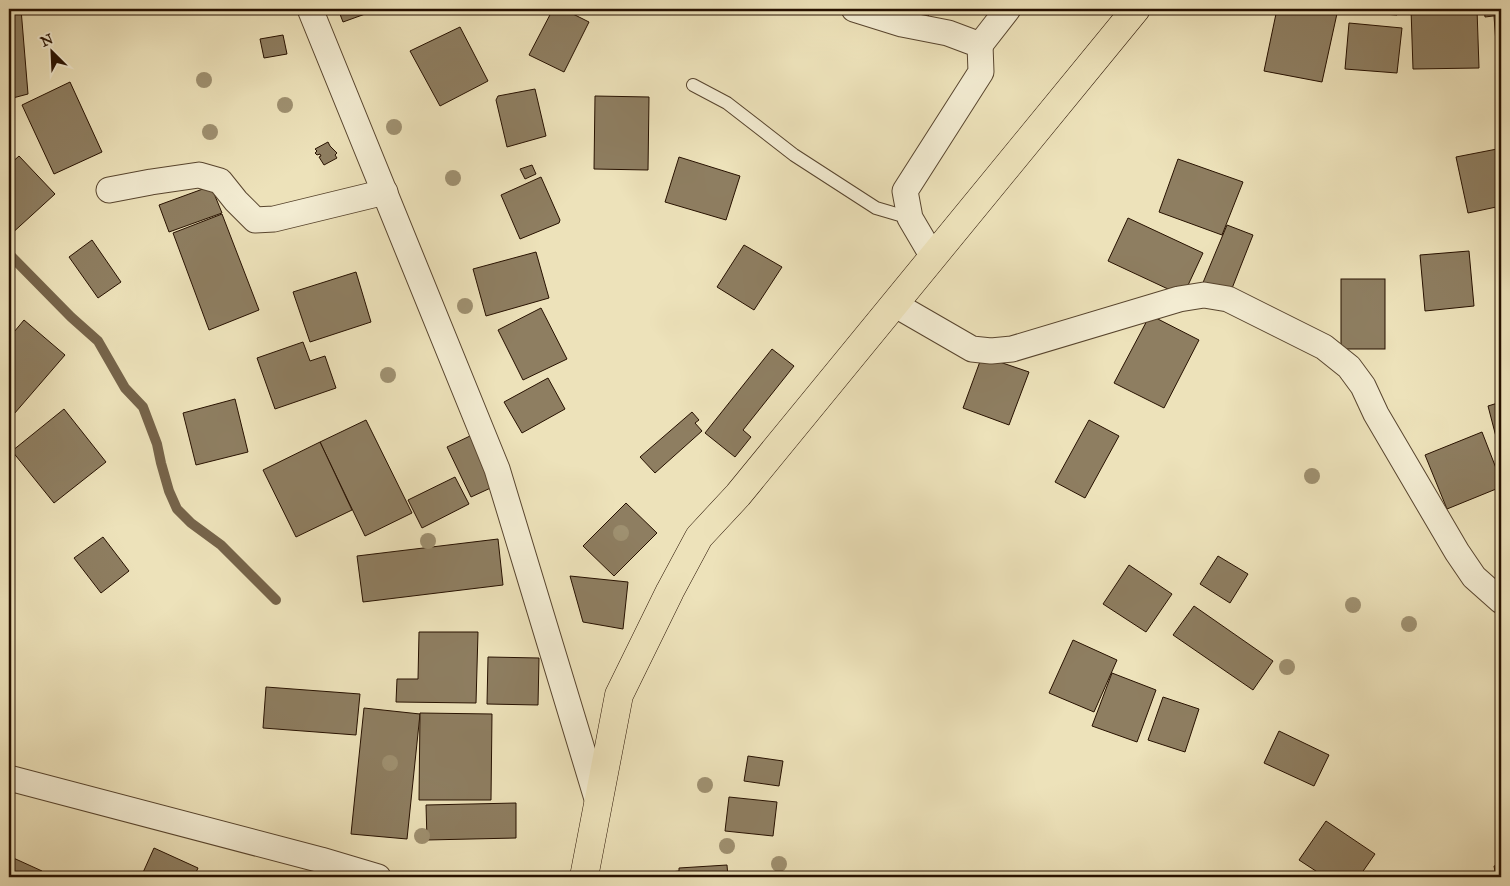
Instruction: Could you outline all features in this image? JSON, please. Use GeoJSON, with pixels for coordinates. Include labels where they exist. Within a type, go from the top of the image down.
{"type":"FeatureCollection","features":[{"type":"Feature","properties":{"kind":"main road"},"geometry":{"type":"LineString","coordinates":[[584,877],[619,695],[699,537],[738,495],[1136,9]]}},
{"type":"Feature","properties":{"kind":"street"},"geometry":{"type":"LineString","coordinates":[[310,9],[498,469],[598,802]]}},
{"type":"Feature","properties":{"kind":"street"},"geometry":{"type":"LineString","coordinates":[[854,9],[902,24],[948,34],[980,45]]}},
{"type":"Feature","properties":{"kind":"street"},"geometry":{"type":"LineString","coordinates":[[933,257],[910,218],[905,191],[981,72],[980,45],[1008,9]]}},
{"type":"Feature","properties":{"kind":"street"},"geometry":{"type":"LineString","coordinates":[[109,190],[199,175],[220,181],[255,220],[274,219],[385,192]]}},
{"type":"Feature","properties":{"kind":"street"},"geometry":{"type":"LineString","coordinates":[[894,304],[972,349],[991,351],[1012,349],[1179,298],[1204,295],[1237,304],[1324,347],[1349,367],[1363,386],[1376,414],[1457,552],[1474,576],[1501,601]]}},
{"type":"Feature","properties":{"kind":"street"},"geometry":{"type":"LineString","coordinates":[[9,778],[321,860],[378,877]]}},
{"type":"Feature","properties":{"kind":"lane"},"geometry":{"type":"LineString","coordinates":[[693,85],[727,103],[794,156],[876,208],[910,218]]}},
{"type":"Feature","properties":{"kind":"building"},"geometry":{"type":"Polygon","coordinates":[[[9,9],[21,9],[28,94],[9,99],[9,9]]]}},
{"type":"Feature","properties":{"kind":"building"},"geometry":{"type":"Polygon","coordinates":[[[338,9],[379,9],[343,22],[338,9]]]}},
{"type":"Feature","properties":{"kind":"building"},"geometry":{"type":"Polygon","coordinates":[[[553,9],[563,9],[589,22],[564,72],[529,55],[553,9]]]}},
{"type":"Feature","properties":{"kind":"building"},"geometry":{"type":"Polygon","coordinates":[[[884,9],[931,9],[925,24],[884,9]]]}},
{"type":"Feature","properties":{"kind":"building"},"geometry":{"type":"Polygon","coordinates":[[[1277,9],[1338,9],[1322,82],[1264,71],[1277,9]]]}},
{"type":"Feature","properties":{"kind":"building"},"geometry":{"type":"Polygon","coordinates":[[[1371,9],[1398,9],[1397,15],[1370,13],[1371,9]]]}},
{"type":"Feature","properties":{"kind":"building"},"geometry":{"type":"Polygon","coordinates":[[[1411,9],[1477,9],[1479,68],[1413,69],[1411,9]]]}},
{"type":"Feature","properties":{"kind":"building"},"geometry":{"type":"Polygon","coordinates":[[[1484,9],[1501,9],[1501,15],[1485,17],[1484,9]]]}},
{"type":"Feature","properties":{"kind":"building"},"geometry":{"type":"Polygon","coordinates":[[[1501,15],[1501,56],[1497,57],[1494,16],[1501,15]]]}},
{"type":"Feature","properties":{"kind":"building"},"geometry":{"type":"Polygon","coordinates":[[[1349,23],[1402,28],[1397,73],[1345,69],[1349,23]]]}},
{"type":"Feature","properties":{"kind":"building"},"geometry":{"type":"Polygon","coordinates":[[[460,27],[488,81],[440,106],[410,51],[460,27]]]}},
{"type":"Feature","properties":{"kind":"building"},"geometry":{"type":"Polygon","coordinates":[[[283,35],[287,54],[264,58],[260,39],[283,35]]]}},
{"type":"Feature","properties":{"kind":"building"},"geometry":{"type":"Polygon","coordinates":[[[70,82],[102,152],[54,174],[22,105],[70,82]]]}},
{"type":"Feature","properties":{"kind":"building"},"geometry":{"type":"Polygon","coordinates":[[[535,89],[546,136],[507,147],[496,100],[498,96],[535,89]]]}},
{"type":"Feature","properties":{"kind":"building"},"geometry":{"type":"Polygon","coordinates":[[[595,96],[649,97],[648,170],[594,169],[595,96]]]}},
{"type":"Feature","properties":{"kind":"building"},"geometry":{"type":"Polygon","coordinates":[[[328,142],[337,153],[335,155],[337,158],[324,165],[319,157],[321,156],[320,154],[317,155],[315,153],[317,151],[315,149],[328,142]]]}},
{"type":"Feature","properties":{"kind":"building"},"geometry":{"type":"Polygon","coordinates":[[[1497,149],[1501,167],[1501,206],[1468,213],[1456,157],[1497,149]]]}},
{"type":"Feature","properties":{"kind":"building"},"geometry":{"type":"Polygon","coordinates":[[[19,156],[55,194],[9,236],[9,165],[19,156]]]}},
{"type":"Feature","properties":{"kind":"building"},"geometry":{"type":"Polygon","coordinates":[[[679,157],[740,176],[726,220],[665,202],[679,157]]]}},
{"type":"Feature","properties":{"kind":"building"},"geometry":{"type":"Polygon","coordinates":[[[1178,159],[1243,182],[1222,235],[1159,212],[1178,159]]]}},
{"type":"Feature","properties":{"kind":"building"},"geometry":{"type":"Polygon","coordinates":[[[532,165],[536,174],[525,179],[520,169],[532,165]]]}},
{"type":"Feature","properties":{"kind":"building"},"geometry":{"type":"Polygon","coordinates":[[[541,177],[560,220],[559,223],[520,239],[501,195],[541,177]]]}},
{"type":"Feature","properties":{"kind":"building"},"geometry":{"type":"Polygon","coordinates":[[[211,186],[222,213],[169,232],[159,205],[211,186]]]}},
{"type":"Feature","properties":{"kind":"building"},"geometry":{"type":"Polygon","coordinates":[[[222,214],[259,310],[209,330],[173,233],[222,214]]]}},
{"type":"Feature","properties":{"kind":"building"},"geometry":{"type":"Polygon","coordinates":[[[1128,218],[1203,253],[1183,296],[1108,261],[1128,218]]]}},
{"type":"Feature","properties":{"kind":"building"},"geometry":{"type":"Polygon","coordinates":[[[1227,225],[1253,235],[1229,296],[1202,285],[1227,225]]]}},
{"type":"Feature","properties":{"kind":"building"},"geometry":{"type":"Polygon","coordinates":[[[92,240],[121,282],[98,298],[69,257],[92,240]]]}},
{"type":"Feature","properties":{"kind":"building"},"geometry":{"type":"Polygon","coordinates":[[[744,245],[782,267],[754,310],[717,287],[744,245]]]}},
{"type":"Feature","properties":{"kind":"building"},"geometry":{"type":"Polygon","coordinates":[[[1469,251],[1474,306],[1425,311],[1420,255],[1469,251]]]}},
{"type":"Feature","properties":{"kind":"building"},"geometry":{"type":"Polygon","coordinates":[[[536,252],[549,298],[486,316],[473,269],[536,252]]]}},
{"type":"Feature","properties":{"kind":"building"},"geometry":{"type":"Polygon","coordinates":[[[356,272],[371,322],[310,342],[293,292],[356,272]]]}},
{"type":"Feature","properties":{"kind":"building"},"geometry":{"type":"Polygon","coordinates":[[[1341,279],[1385,279],[1385,349],[1341,349],[1341,279]]]}},
{"type":"Feature","properties":{"kind":"building"},"geometry":{"type":"Polygon","coordinates":[[[541,308],[567,359],[523,380],[498,330],[541,308]]]}},
{"type":"Feature","properties":{"kind":"building"},"geometry":{"type":"Polygon","coordinates":[[[1150,315],[1199,340],[1164,408],[1114,383],[1150,315]]]}},
{"type":"Feature","properties":{"kind":"building"},"geometry":{"type":"Polygon","coordinates":[[[24,320],[65,355],[14,414],[9,410],[9,338],[24,320]]]}},
{"type":"Feature","properties":{"kind":"building"},"geometry":{"type":"Polygon","coordinates":[[[303,342],[310,361],[325,356],[336,388],[275,409],[257,358],[303,342]]]}},
{"type":"Feature","properties":{"kind":"building"},"geometry":{"type":"Polygon","coordinates":[[[772,349],[794,366],[743,430],[751,437],[735,457],[705,433],[772,349]]]}},
{"type":"Feature","properties":{"kind":"building"},"geometry":{"type":"Polygon","coordinates":[[[982,356],[1029,372],[1009,425],[963,408],[982,356]]]}},
{"type":"Feature","properties":{"kind":"building"},"geometry":{"type":"Polygon","coordinates":[[[548,378],[565,409],[522,433],[504,402],[548,378]]]}},
{"type":"Feature","properties":{"kind":"building"},"geometry":{"type":"Polygon","coordinates":[[[235,399],[248,452],[196,465],[183,413],[235,399]]]}},
{"type":"Feature","properties":{"kind":"building"},"geometry":{"type":"Polygon","coordinates":[[[1501,402],[1501,456],[1488,406],[1501,402]]]}},
{"type":"Feature","properties":{"kind":"building"},"geometry":{"type":"Polygon","coordinates":[[[64,409],[106,462],[54,503],[12,451],[64,409]]]}},
{"type":"Feature","properties":{"kind":"building"},"geometry":{"type":"Polygon","coordinates":[[[692,412],[699,420],[695,423],[702,431],[655,473],[640,457],[692,412]]]}},
{"type":"Feature","properties":{"kind":"building"},"geometry":{"type":"Polygon","coordinates":[[[366,420],[412,513],[365,536],[320,442],[366,420]]]}},
{"type":"Feature","properties":{"kind":"building"},"geometry":{"type":"Polygon","coordinates":[[[1089,420],[1119,436],[1085,498],[1055,482],[1089,420]]]}},
{"type":"Feature","properties":{"kind":"building"},"geometry":{"type":"Polygon","coordinates":[[[1482,432],[1501,481],[1501,487],[1447,509],[1425,455],[1482,432]]]}},
{"type":"Feature","properties":{"kind":"building"},"geometry":{"type":"Polygon","coordinates":[[[470,436],[495,486],[471,497],[447,447],[470,436]]]}},
{"type":"Feature","properties":{"kind":"building"},"geometry":{"type":"Polygon","coordinates":[[[320,442],[352,510],[296,537],[263,470],[320,442]]]}},
{"type":"Feature","properties":{"kind":"building"},"geometry":{"type":"Polygon","coordinates":[[[455,477],[469,504],[422,528],[408,500],[455,477]]]}},
{"type":"Feature","properties":{"kind":"building"},"geometry":{"type":"Polygon","coordinates":[[[626,503],[657,533],[614,576],[583,546],[626,503]]]}},
{"type":"Feature","properties":{"kind":"building"},"geometry":{"type":"Polygon","coordinates":[[[103,537],[129,571],[101,593],[74,558],[103,537]]]}},
{"type":"Feature","properties":{"kind":"building"},"geometry":{"type":"Polygon","coordinates":[[[498,539],[503,585],[363,602],[357,556],[498,539]]]}},
{"type":"Feature","properties":{"kind":"building"},"geometry":{"type":"Polygon","coordinates":[[[1218,556],[1248,574],[1230,603],[1200,584],[1218,556]]]}},
{"type":"Feature","properties":{"kind":"building"},"geometry":{"type":"Polygon","coordinates":[[[1129,565],[1172,594],[1146,632],[1103,604],[1129,565]]]}},
{"type":"Feature","properties":{"kind":"building"},"geometry":{"type":"Polygon","coordinates":[[[570,576],[628,582],[623,629],[583,622],[570,576]]]}},
{"type":"Feature","properties":{"kind":"building"},"geometry":{"type":"Polygon","coordinates":[[[1194,606],[1273,661],[1253,690],[1173,635],[1194,606]]]}},
{"type":"Feature","properties":{"kind":"building"},"geometry":{"type":"Polygon","coordinates":[[[419,632],[478,632],[476,703],[396,702],[397,679],[418,679],[419,632]]]}},
{"type":"Feature","properties":{"kind":"building"},"geometry":{"type":"Polygon","coordinates":[[[1073,640],[1117,660],[1094,712],[1049,693],[1073,640]]]}},
{"type":"Feature","properties":{"kind":"building"},"geometry":{"type":"Polygon","coordinates":[[[488,657],[539,658],[538,705],[487,704],[488,657]]]}},
{"type":"Feature","properties":{"kind":"building"},"geometry":{"type":"Polygon","coordinates":[[[1112,673],[1156,690],[1137,742],[1092,726],[1112,673]]]}},
{"type":"Feature","properties":{"kind":"building"},"geometry":{"type":"Polygon","coordinates":[[[266,687],[360,694],[356,735],[263,728],[266,687]]]}},
{"type":"Feature","properties":{"kind":"building"},"geometry":{"type":"Polygon","coordinates":[[[1163,697],[1199,709],[1185,752],[1148,740],[1163,697]]]}},
{"type":"Feature","properties":{"kind":"building"},"geometry":{"type":"Polygon","coordinates":[[[364,708],[420,714],[407,839],[351,834],[364,708]]]}},
{"type":"Feature","properties":{"kind":"building"},"geometry":{"type":"Polygon","coordinates":[[[420,713],[492,714],[491,800],[419,800],[420,713]]]}},
{"type":"Feature","properties":{"kind":"building"},"geometry":{"type":"Polygon","coordinates":[[[1279,731],[1329,755],[1314,786],[1264,763],[1279,731]]]}},
{"type":"Feature","properties":{"kind":"building"},"geometry":{"type":"Polygon","coordinates":[[[748,756],[783,761],[779,786],[744,781],[748,756]]]}},
{"type":"Feature","properties":{"kind":"building"},"geometry":{"type":"Polygon","coordinates":[[[729,797],[777,802],[773,836],[725,831],[729,797]]]}},
{"type":"Feature","properties":{"kind":"building"},"geometry":{"type":"Polygon","coordinates":[[[516,803],[516,838],[427,840],[426,805],[516,803]]]}},
{"type":"Feature","properties":{"kind":"building"},"geometry":{"type":"Polygon","coordinates":[[[1326,821],[1375,854],[1359,877],[1325,877],[1299,860],[1326,821]]]}},
{"type":"Feature","properties":{"kind":"building"},"geometry":{"type":"Polygon","coordinates":[[[154,848],[198,868],[194,877],[141,877],[154,848]]]}},
{"type":"Feature","properties":{"kind":"building"},"geometry":{"type":"Polygon","coordinates":[[[9,856],[42,871],[38,877],[9,877],[9,856]]]}},
{"type":"Feature","properties":{"kind":"building"},"geometry":{"type":"Polygon","coordinates":[[[1501,864],[1501,877],[1496,877],[1494,866],[1501,864]]]}},
{"type":"Feature","properties":{"kind":"building"},"geometry":{"type":"Polygon","coordinates":[[[727,865],[728,877],[655,877],[654,874],[679,871],[679,868],[727,865]]]}},
{"type":"Feature","properties":{"kind":"waterway"},"geometry":{"type":"LineString","coordinates":[[9,254],[71,317],[98,341],[125,388],[143,407],[157,444],[169,491],[177,509],[191,523],[221,545],[276,600]]}}]}
